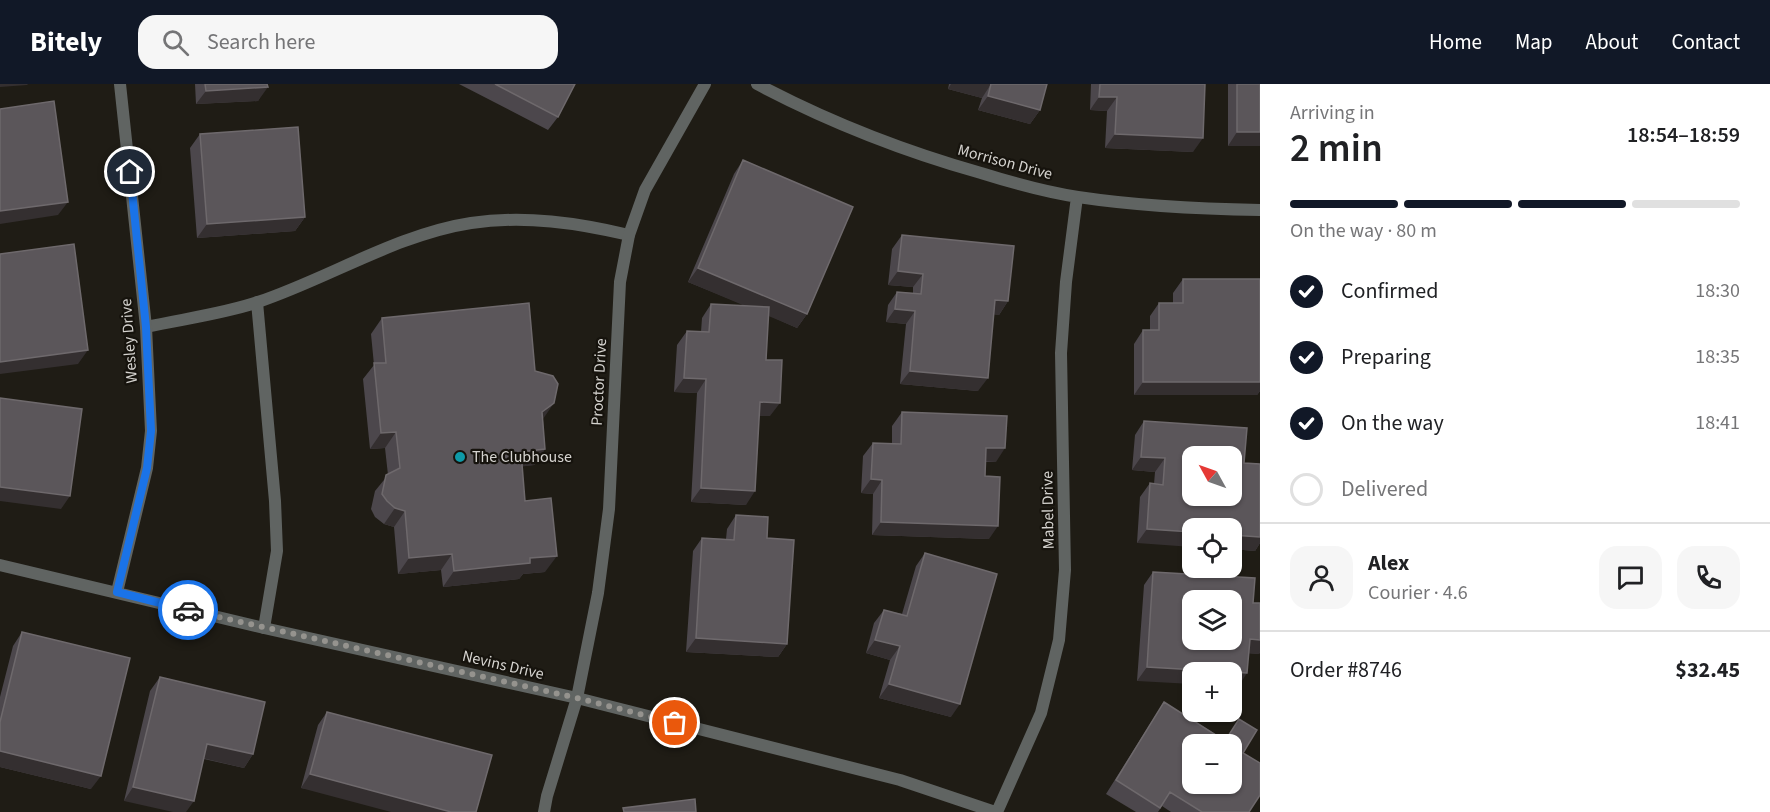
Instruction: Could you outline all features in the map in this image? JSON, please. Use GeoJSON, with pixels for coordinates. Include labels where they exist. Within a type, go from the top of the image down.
{"type":"FeatureCollection","features":[{"type":"Feature","properties":{"kind":"street","name":"Wesley Drive"},"geometry":{"type":"LineString","coordinates":[[117,592],[147,468],[151,431],[146,327],[120,84]]}},
{"type":"Feature","properties":{"kind":"street","name":"Proctor Drive"},"geometry":{"type":"LineString","coordinates":[[544,812],[577,698],[598,593],[609,509],[620,282],[629,235],[645,190],[705,84]]}},
{"type":"Feature","properties":{"kind":"street","name":"Morrison Drive"},"geometry":{"type":"LineString","coordinates":[[757,84],[807,111],[879,141],[1013,183],[1077,197],[1206,208],[1260,210]]}},
{"type":"Feature","properties":{"kind":"street","name":"Mabel Drive"},"geometry":{"type":"LineString","coordinates":[[996,812],[1041,713],[1059,640],[1065,570],[1061,353],[1066,282],[1077,197]]}},
{"type":"Feature","properties":{"kind":"street"},"geometry":{"type":"LineString","coordinates":[[146,327],[257,302],[418,237],[471,223],[525,220],[578,224],[629,235]]}},
{"type":"Feature","properties":{"kind":"street"},"geometry":{"type":"LineString","coordinates":[[257,302],[275,501],[277,551],[264,628]]}},
{"type":"Feature","properties":{"kind":"street","name":"Nevins Drive"},"geometry":{"type":"LineString","coordinates":[[0,565],[264,628],[577,698],[900,780],[996,812]]}},
{"type":"Feature","properties":{"kind":"building"},"geometry":{"type":"Polygon","coordinates":[[[205,84],[267,84],[268,87],[206,91],[205,84]]]}},
{"type":"Feature","properties":{"kind":"building"},"geometry":{"type":"Polygon","coordinates":[[[495,84],[575,84],[558,117],[495,84]]]}},
{"type":"Feature","properties":{"kind":"building"},"geometry":{"type":"Polygon","coordinates":[[[991,84],[1047,84],[1040,110],[988,96],[991,84]]]}},
{"type":"Feature","properties":{"kind":"building"},"geometry":{"type":"Polygon","coordinates":[[[1100,84],[1205,84],[1203,138],[1115,134],[1117,97],[1099,97],[1100,84]]]}},
{"type":"Feature","properties":{"kind":"building"},"geometry":{"type":"Polygon","coordinates":[[[1237,84],[1260,84],[1260,132],[1237,132],[1237,84]]]}},
{"type":"Feature","properties":{"kind":"building"},"geometry":{"type":"Polygon","coordinates":[[[54,101],[68,202],[0,211],[0,109],[54,101]]]}},
{"type":"Feature","properties":{"kind":"building"},"geometry":{"type":"Polygon","coordinates":[[[298,127],[305,217],[207,224],[200,134],[298,127]]]}},
{"type":"Feature","properties":{"kind":"building"},"geometry":{"type":"Polygon","coordinates":[[[743,160],[853,207],[807,314],[698,268],[743,160]]]}},
{"type":"Feature","properties":{"kind":"building"},"geometry":{"type":"Polygon","coordinates":[[[902,235],[1014,246],[1008,301],[995,300],[988,378],[910,371],[915,311],[895,309],[897,292],[921,294],[923,274],[898,271],[902,235]]]}},
{"type":"Feature","properties":{"kind":"building"},"geometry":{"type":"Polygon","coordinates":[[[74,244],[88,350],[0,362],[0,254],[74,244]]]}},
{"type":"Feature","properties":{"kind":"building"},"geometry":{"type":"Polygon","coordinates":[[[1183,279],[1260,279],[1260,382],[1143,382],[1143,330],[1159,330],[1159,303],[1183,303],[1183,279]]]}},
{"type":"Feature","properties":{"kind":"building","name":"The Clubhouse"},"geometry":{"type":"Polygon","coordinates":[[[529,303],[535,371],[553,376],[558,384],[554,403],[542,412],[545,449],[521,452],[525,501],[551,498],[557,556],[530,558],[530,563],[454,571],[452,554],[409,558],[405,511],[395,508],[382,494],[386,475],[400,468],[396,432],[381,433],[374,363],[386,363],[382,318],[529,303]]]}},
{"type":"Feature","properties":{"kind":"building"},"geometry":{"type":"Polygon","coordinates":[[[711,304],[769,307],[766,360],[782,360],[780,403],[760,402],[755,491],[701,488],[706,379],[684,378],[687,331],[709,332],[711,304]]]}},
{"type":"Feature","properties":{"kind":"building"},"geometry":{"type":"Polygon","coordinates":[[[0,398],[82,409],[70,496],[0,487],[0,398]]]}},
{"type":"Feature","properties":{"kind":"building"},"geometry":{"type":"Polygon","coordinates":[[[902,412],[1007,416],[1005,448],[986,448],[985,476],[1000,477],[998,526],[881,522],[882,480],[871,479],[873,443],[901,444],[902,412]]]}},
{"type":"Feature","properties":{"kind":"building"},"geometry":{"type":"Polygon","coordinates":[[[1144,421],[1247,428],[1244,463],[1260,464],[1260,537],[1242,536],[1242,518],[1182,518],[1182,531],[1147,529],[1150,483],[1163,485],[1165,458],[1141,457],[1144,421]]]}},
{"type":"Feature","properties":{"kind":"building"},"geometry":{"type":"Polygon","coordinates":[[[736,515],[768,517],[767,538],[794,540],[787,644],[696,638],[702,538],[734,540],[736,515]]]}},
{"type":"Feature","properties":{"kind":"building"},"geometry":{"type":"Polygon","coordinates":[[[925,553],[997,574],[960,704],[889,684],[900,646],[875,640],[884,610],[907,616],[925,553]]]}},
{"type":"Feature","properties":{"kind":"building"},"geometry":{"type":"Polygon","coordinates":[[[1153,572],[1182,574],[1182,578],[1255,578],[1253,603],[1260,603],[1260,640],[1250,639],[1247,673],[1242,673],[1242,662],[1182,662],[1182,669],[1147,667],[1153,572]]]}},
{"type":"Feature","properties":{"kind":"building"},"geometry":{"type":"Polygon","coordinates":[[[22,632],[130,658],[101,776],[0,751],[0,722],[22,632]]]}},
{"type":"Feature","properties":{"kind":"building"},"geometry":{"type":"Polygon","coordinates":[[[160,677],[265,702],[253,754],[207,744],[194,801],[133,787],[160,677]]]}},
{"type":"Feature","properties":{"kind":"building"},"geometry":{"type":"Polygon","coordinates":[[[1164,702],[1182,714],[1182,722],[1195,722],[1214,734],[1182,734],[1182,794],[1242,794],[1242,734],[1229,734],[1237,722],[1242,721],[1257,730],[1243,753],[1260,763],[1260,795],[1249,812],[1202,812],[1170,792],[1160,808],[1116,780],[1164,702]]]}},
{"type":"Feature","properties":{"kind":"building"},"geometry":{"type":"Polygon","coordinates":[[[327,712],[492,755],[476,812],[451,812],[310,774],[327,712]]]}},
{"type":"Feature","properties":{"kind":"building"},"geometry":{"type":"Polygon","coordinates":[[[695,799],[696,812],[624,812],[623,808],[695,799]]]}},
{"type":"Feature","properties":{"kind":"way so far"},"geometry":{"type":"LineString","coordinates":[[188,610],[577,698],[675,723]]}},
{"type":"Feature","properties":{"kind":"place","name":"The Clubhouse"},"geometry":{"type":"Point","coordinates":[460,457]}},
{"type":"Feature","properties":{"kind":"route"},"geometry":{"type":"LineString","coordinates":[[130,172],[146,327],[151,431],[147,468],[117,592],[188,610]]}}]}
